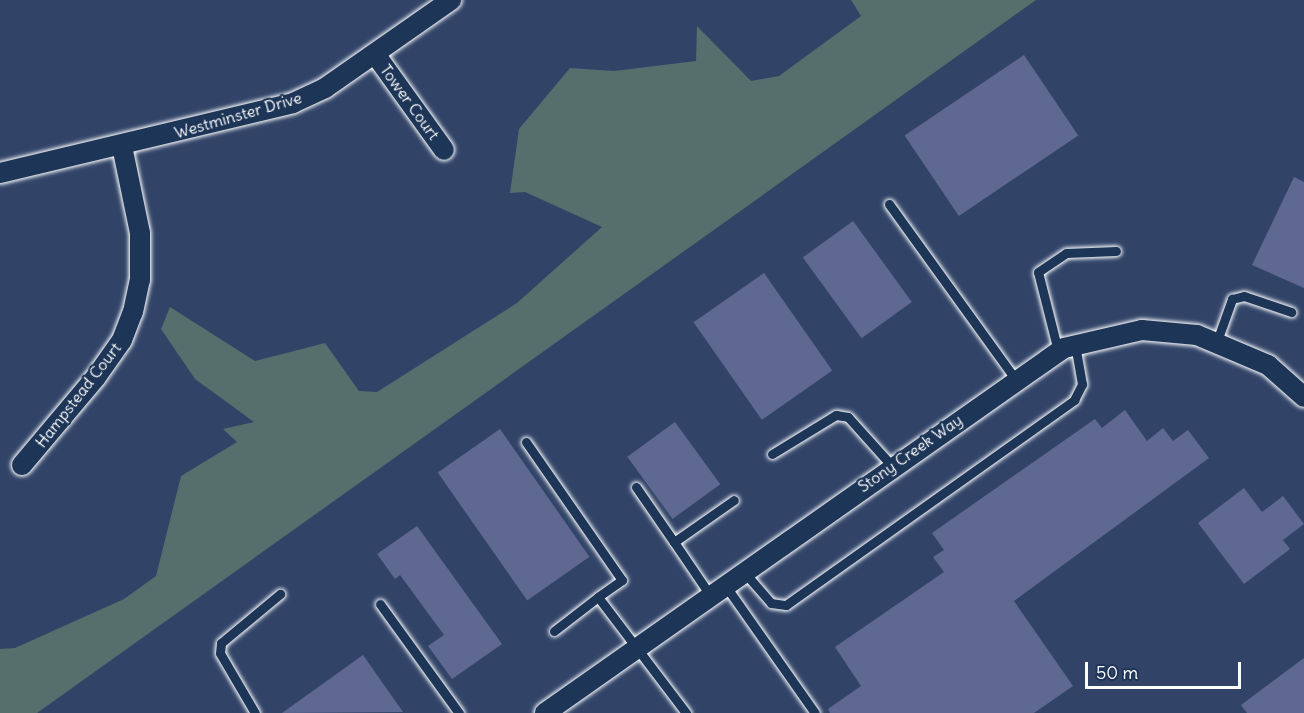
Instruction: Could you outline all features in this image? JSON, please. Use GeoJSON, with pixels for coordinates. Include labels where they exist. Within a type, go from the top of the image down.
{"type":"FeatureCollection","features":[{"type":"Feature","properties":{"kind":"street","name":"Westminster Drive"},"geometry":{"type":"LineString","coordinates":[[0,173],[122,146],[293,103],[375,54],[451,0]]}},
{"type":"Feature","properties":{"kind":"street","name":"Tower Court"},"geometry":{"type":"LineString","coordinates":[[375,54],[444,150]]}},
{"type":"Feature","properties":{"kind":"street","name":"Hampstead Court"},"geometry":{"type":"LineString","coordinates":[[22,465],[96,377],[122,340],[133,312],[140,280],[140,233],[122,146]]}},
{"type":"Feature","properties":{"kind":"street","name":"Stony Creek Way"},"geometry":{"type":"LineString","coordinates":[[545,713],[1015,379],[1066,348],[1142,330],[1218,341],[1268,365],[1304,397]]}},
{"type":"Feature","properties":{"kind":"lane"},"geometry":{"type":"LineString","coordinates":[[889,204],[1015,379]]}},
{"type":"Feature","properties":{"kind":"lane"},"geometry":{"type":"LineString","coordinates":[[744,572],[771,603],[786,605],[1074,399],[1082,384],[1038,272],[1066,253],[1116,251]]}},
{"type":"Feature","properties":{"kind":"lane"},"geometry":{"type":"LineString","coordinates":[[1218,341],[1232,299],[1244,296],[1291,312]]}},
{"type":"Feature","properties":{"kind":"lane"},"geometry":{"type":"LineString","coordinates":[[772,454],[836,415],[848,417],[892,466]]}},
{"type":"Feature","properties":{"kind":"lane"},"geometry":{"type":"LineString","coordinates":[[526,442],[622,580],[554,631]]}},
{"type":"Feature","properties":{"kind":"lane"},"geometry":{"type":"LineString","coordinates":[[636,487],[674,542],[718,590],[815,713]]}},
{"type":"Feature","properties":{"kind":"lane"},"geometry":{"type":"LineString","coordinates":[[674,542],[734,500]]}},
{"type":"Feature","properties":{"kind":"lane"},"geometry":{"type":"LineString","coordinates":[[255,713],[220,653],[221,643],[280,594]]}},
{"type":"Feature","properties":{"kind":"lane"},"geometry":{"type":"LineString","coordinates":[[598,597],[686,713]]}},
{"type":"Feature","properties":{"kind":"lane"},"geometry":{"type":"LineString","coordinates":[[380,604],[459,713]]}},
{"type":"Feature","properties":{"kind":"green space"},"geometry":{"type":"Polygon","coordinates":[[[851,0],[1036,0],[37,713],[0,713],[0,649],[15,648],[124,599],[156,576],[181,476],[237,442],[223,429],[254,422],[195,379],[161,329],[170,307],[255,361],[325,343],[359,391],[377,392],[517,303],[602,227],[525,192],[510,193],[519,129],[570,68],[614,71],[696,61],[697,26],[751,81],[779,76],[861,16],[851,0]]]}},
{"type":"Feature","properties":{"kind":"building"},"geometry":{"type":"Polygon","coordinates":[[[1024,55],[1078,135],[959,216],[905,136],[1024,55]]]}},
{"type":"Feature","properties":{"kind":"building"},"geometry":{"type":"Polygon","coordinates":[[[1294,177],[1304,182],[1304,288],[1252,265],[1294,177]]]}},
{"type":"Feature","properties":{"kind":"building"},"geometry":{"type":"Polygon","coordinates":[[[853,221],[912,302],[862,338],[803,257],[853,221]]]}},
{"type":"Feature","properties":{"kind":"building"},"geometry":{"type":"Polygon","coordinates":[[[764,273],[832,370],[762,420],[694,322],[764,273]]]}},
{"type":"Feature","properties":{"kind":"building"},"geometry":{"type":"Polygon","coordinates":[[[1125,410],[1147,441],[1163,428],[1173,441],[1188,430],[1209,458],[1014,601],[1073,686],[1034,713],[830,713],[828,709],[861,686],[835,647],[944,572],[933,557],[944,550],[932,533],[1095,419],[1102,428],[1125,410]]]}},
{"type":"Feature","properties":{"kind":"building"},"geometry":{"type":"Polygon","coordinates":[[[675,422],[720,484],[673,519],[627,457],[675,422]]]}},
{"type":"Feature","properties":{"kind":"building"},"geometry":{"type":"Polygon","coordinates":[[[500,429],[589,557],[527,600],[438,473],[500,429]]]}},
{"type":"Feature","properties":{"kind":"building"},"geometry":{"type":"Polygon","coordinates":[[[1244,488],[1262,512],[1283,496],[1304,524],[1283,540],[1290,549],[1244,584],[1198,523],[1244,488]]]}},
{"type":"Feature","properties":{"kind":"building"},"geometry":{"type":"Polygon","coordinates":[[[417,526],[502,644],[452,679],[428,646],[444,635],[400,575],[395,579],[377,554],[417,526]]]}},
{"type":"Feature","properties":{"kind":"building"},"geometry":{"type":"Polygon","coordinates":[[[363,655],[403,712],[282,713],[363,655]]]}},
{"type":"Feature","properties":{"kind":"building"},"geometry":{"type":"Polygon","coordinates":[[[1304,658],[1304,713],[1247,713],[1241,705],[1304,658]]]}}]}
